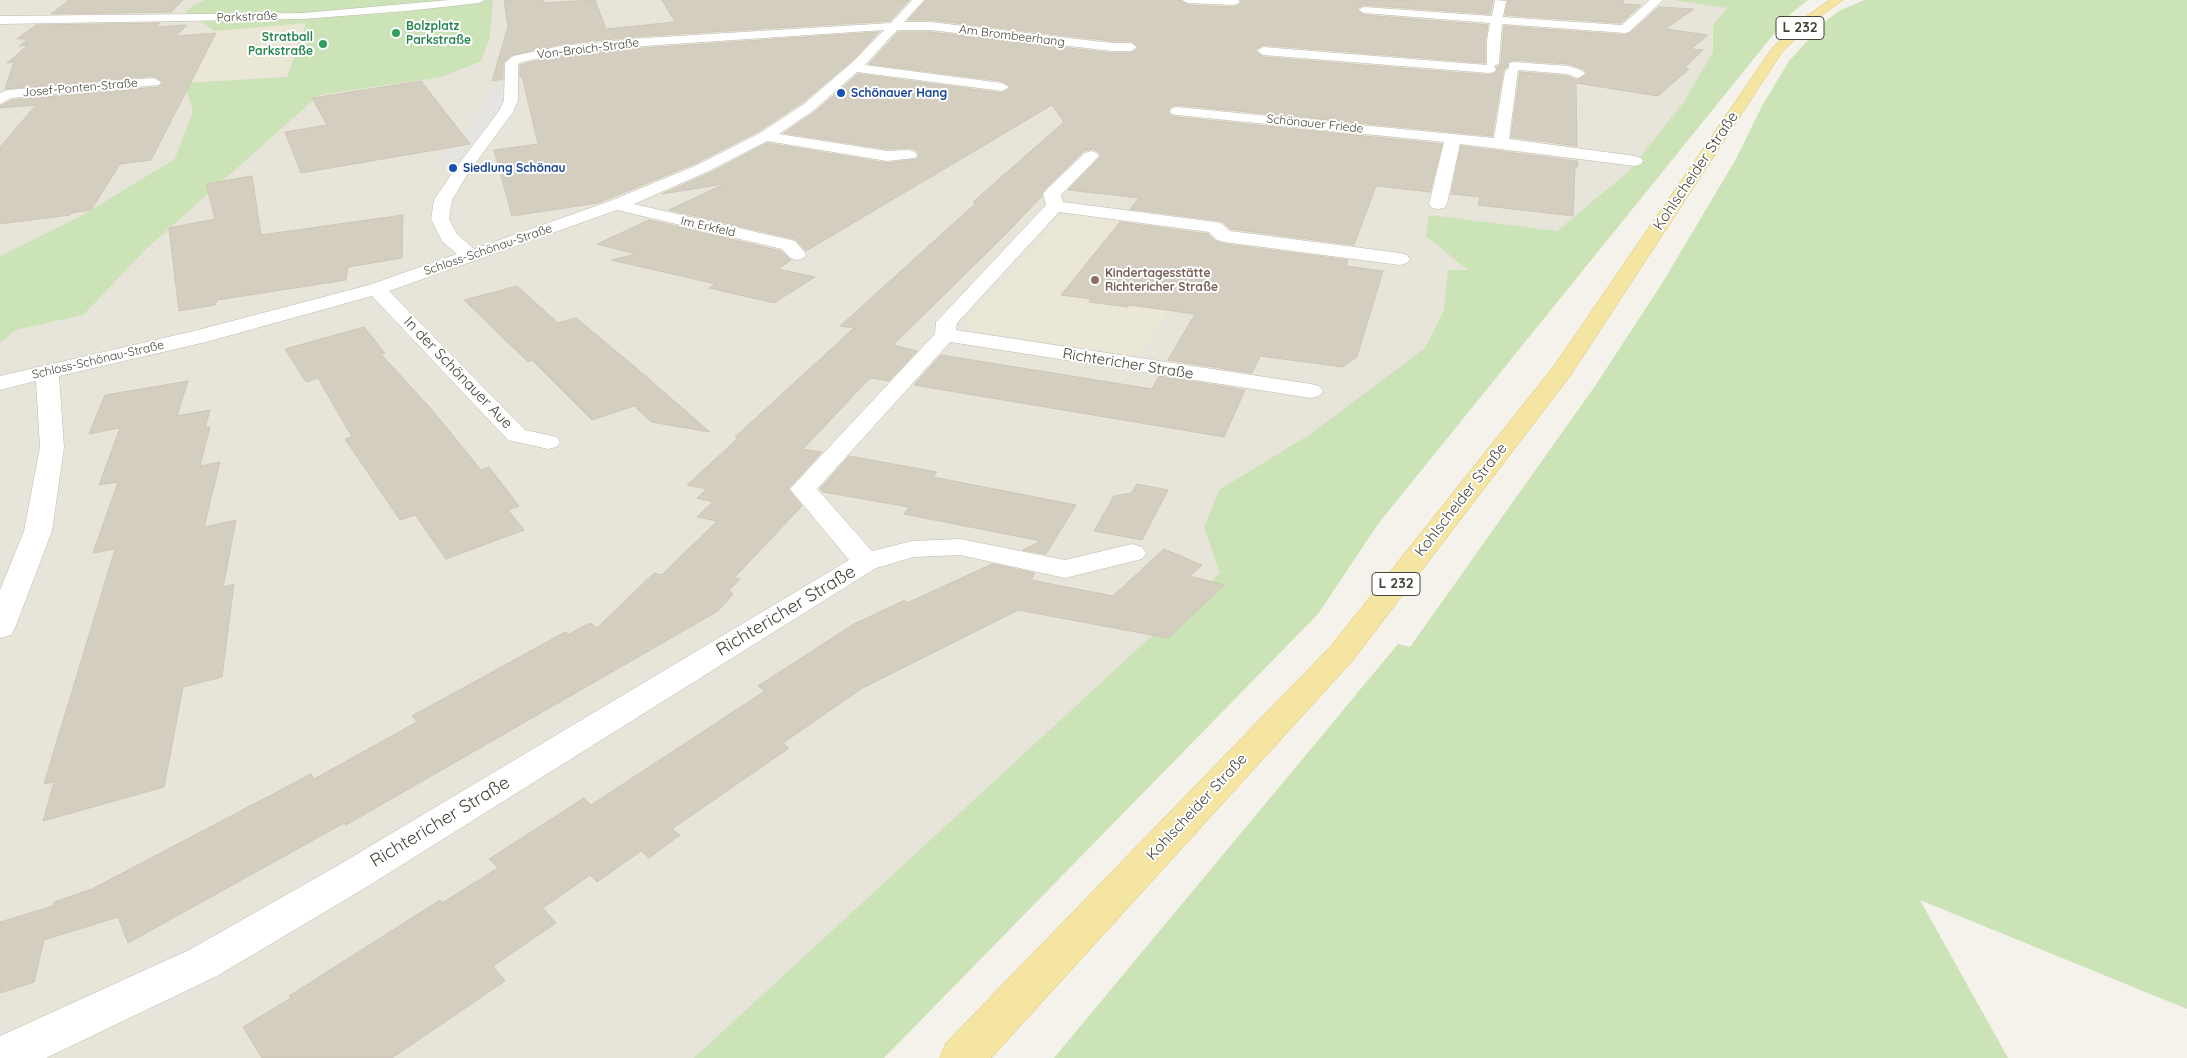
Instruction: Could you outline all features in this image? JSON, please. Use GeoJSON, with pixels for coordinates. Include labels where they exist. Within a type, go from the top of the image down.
{"type":"FeatureCollection","features":[{"type":"Feature","properties":{"kind":"main road","name":"Kohlscheider Straße"},"geometry":{"type":"LineString","coordinates":[[962,1058],[1342,653],[1562,371],[1777,50],[1812,16],[1837,0]]}},
{"type":"Feature","properties":{"kind":"street","name":"Parkstraße"},"geometry":{"type":"LineString","coordinates":[[0,20],[14,18],[169,19],[303,16],[479,0]]}},
{"type":"Feature","properties":{"kind":"street","name":"Schloss-Schönau-Straße"},"geometry":{"type":"LineString","coordinates":[[0,383],[198,337],[376,288],[472,257],[616,206],[703,168],[765,136],[809,107],[855,68],[918,0]]}},
{"type":"Feature","properties":{"kind":"street"},"geometry":{"type":"LineString","coordinates":[[1188,0],[1234,2]]}},
{"type":"Feature","properties":{"kind":"street"},"geometry":{"type":"LineString","coordinates":[[1263,51],[1491,66],[1492,40],[1500,0]]}},
{"type":"Feature","properties":{"kind":"street"},"geometry":{"type":"LineString","coordinates":[[1364,10],[1625,29],[1657,0]]}},
{"type":"Feature","properties":{"kind":"street"},"geometry":{"type":"LineString","coordinates":[[14,18],[23,9]]}},
{"type":"Feature","properties":{"kind":"street","name":"Am Brombeerhang"},"geometry":{"type":"LineString","coordinates":[[894,26],[930,26],[1112,48],[1131,47]]}},
{"type":"Feature","properties":{"kind":"street","name":"Von-Broich-Straße"},"geometry":{"type":"LineString","coordinates":[[472,257],[449,237],[440,219],[443,200],[461,172],[506,112],[512,100],[512,63],[518,59],[562,50],[635,43],[894,26]]}},
{"type":"Feature","properties":{"kind":"street"},"geometry":{"type":"LineString","coordinates":[[855,68],[1002,87]]}},
{"type":"Feature","properties":{"kind":"street"},"geometry":{"type":"LineString","coordinates":[[1500,143],[1513,68],[1569,70],[1578,74]]}},
{"type":"Feature","properties":{"kind":"street","name":"Josef-Ponten-Straße"},"geometry":{"type":"LineString","coordinates":[[2,96],[154,82]]}},
{"type":"Feature","properties":{"kind":"street","name":"Schönauer Friede"},"geometry":{"type":"LineString","coordinates":[[1177,111],[1500,143],[1635,160]]}},
{"type":"Feature","properties":{"kind":"street"},"geometry":{"type":"LineString","coordinates":[[765,136],[886,156],[910,155]]}},
{"type":"Feature","properties":{"kind":"street"},"geometry":{"type":"LineString","coordinates":[[1438,204],[1453,138]]}},
{"type":"Feature","properties":{"kind":"street","name":"Richtericher Straße"},"geometry":{"type":"LineString","coordinates":[[866,562],[803,489],[945,335],[947,322],[1055,206],[1052,194],[1091,156]]}},
{"type":"Feature","properties":{"kind":"street","name":"Im Erkfeld"},"geometry":{"type":"LineString","coordinates":[[616,206],[788,245],[797,254]]}},
{"type":"Feature","properties":{"kind":"street"},"geometry":{"type":"LineString","coordinates":[[1055,206],[1215,227],[1224,236],[1371,248],[1400,258]]}},
{"type":"Feature","properties":{"kind":"street","name":"In der Schönauer Aue"},"geometry":{"type":"LineString","coordinates":[[376,288],[517,435],[548,442]]}},
{"type":"Feature","properties":{"kind":"street","name":"Richtericher Straße"},"geometry":{"type":"LineString","coordinates":[[945,335],[1311,392]]}},
{"type":"Feature","properties":{"kind":"street"},"geometry":{"type":"LineString","coordinates":[[0,628],[38,531],[52,447],[47,373]]}},
{"type":"Feature","properties":{"kind":"street","name":"Richtericher Straße"},"geometry":{"type":"LineString","coordinates":[[0,1058],[203,963],[359,872],[866,562],[912,549],[960,547],[1065,569],[1132,553]]}},
{"type":"Feature","properties":{"kind":"shaded area"},"geometry":{"type":"Polygon","coordinates":[[[0,0],[1808,0],[1790,14],[838,1058],[0,1058],[0,0]]]}},
{"type":"Feature","properties":{"kind":"shaded area"},"geometry":{"type":"Polygon","coordinates":[[[307,23],[287,78],[184,83],[215,31],[307,23]]]}},
{"type":"Feature","properties":{"kind":"shaded area"},"geometry":{"type":"Polygon","coordinates":[[[503,85],[504,103],[457,165],[435,165],[483,108],[485,94],[482,92],[503,85]]]}},
{"type":"Feature","properties":{"kind":"shaded area","name":"Kindertagesstätte Richtericher Straße"},"geometry":{"type":"Polygon","coordinates":[[[1069,214],[1208,231],[1214,238],[1139,357],[970,330],[965,322],[1060,217],[1069,214]]]}},
{"type":"Feature","properties":{"kind":"green space"},"geometry":{"type":"Polygon","coordinates":[[[204,0],[493,0],[490,37],[481,61],[441,77],[319,95],[146,249],[83,315],[15,330],[0,343],[0,256],[81,216],[175,159],[193,111],[184,83],[287,77],[306,23],[215,31],[185,11],[204,0]]]}},
{"type":"Feature","properties":{"kind":"green space"},"geometry":{"type":"Polygon","coordinates":[[[1674,0],[1808,0],[1790,14],[1378,524],[1318,614],[884,1058],[694,1058],[1220,573],[1204,527],[1219,490],[1309,435],[1425,348],[1444,310],[1448,270],[1468,270],[1426,236],[1429,215],[1557,231],[1628,172],[1684,102],[1713,52],[1713,25],[1727,8],[1674,0]]]}},
{"type":"Feature","properties":{"kind":"green space"},"geometry":{"type":"Polygon","coordinates":[[[1864,0],[2187,0],[2187,1009],[1920,900],[2008,1058],[1054,1058],[1398,644],[1410,647],[1595,386],[1661,285],[1736,159],[1762,106],[1789,61],[1826,21],[1839,11],[1864,0]]]}},
{"type":"Feature","properties":{"kind":"building"},"geometry":{"type":"Polygon","coordinates":[[[69,0],[183,0],[171,12],[51,14],[69,0]]]}},
{"type":"Feature","properties":{"kind":"building"},"geometry":{"type":"Polygon","coordinates":[[[504,0],[543,0],[544,3],[595,0],[606,29],[675,22],[662,0],[909,0],[890,21],[644,36],[561,44],[512,55],[503,63],[503,79],[492,81],[508,27],[504,0]]]}},
{"type":"Feature","properties":{"kind":"building"},"geometry":{"type":"Polygon","coordinates":[[[926,0],[1180,0],[1188,5],[1234,7],[1241,4],[1241,0],[1493,0],[1490,14],[1364,5],[1356,9],[1364,15],[1488,25],[1485,40],[1485,63],[1263,45],[1255,50],[1263,57],[1489,75],[1496,73],[1497,67],[1501,63],[1504,26],[1625,35],[1630,33],[1659,7],[1694,9],[1665,29],[1708,35],[1691,49],[1703,50],[1684,68],[1689,69],[1658,96],[1576,83],[1577,146],[1511,137],[1520,72],[1567,76],[1577,80],[1587,74],[1584,69],[1569,64],[1514,60],[1508,62],[1507,67],[1503,71],[1492,136],[1177,105],[1170,107],[1168,112],[1172,116],[1177,117],[1442,144],[1430,192],[1376,186],[1354,245],[1231,229],[1221,221],[1130,209],[1139,198],[1068,190],[1101,156],[1098,151],[1092,149],[1084,151],[1045,189],[1042,196],[1006,234],[893,345],[917,351],[889,381],[870,378],[803,449],[822,452],[788,489],[802,506],[734,578],[740,579],[729,590],[733,594],[718,611],[346,825],[344,823],[128,943],[118,917],[44,940],[34,982],[0,993],[0,922],[53,906],[54,902],[92,889],[311,774],[314,779],[417,722],[412,716],[565,632],[569,634],[590,623],[597,628],[654,573],[662,575],[717,521],[697,517],[713,502],[697,498],[707,489],[687,485],[738,438],[735,437],[854,328],[840,326],[975,204],[973,202],[1064,122],[1052,105],[806,251],[795,239],[669,210],[724,184],[662,194],[710,173],[767,143],[887,163],[917,159],[919,154],[916,150],[910,148],[887,149],[784,133],[815,112],[858,74],[1002,93],[1011,88],[1002,81],[869,64],[898,32],[930,32],[1112,53],[1131,53],[1139,48],[1131,41],[1112,41],[930,20],[908,20],[926,0]]]}},
{"type":"Feature","properties":{"kind":"building"},"geometry":{"type":"Polygon","coordinates":[[[1508,0],[1623,0],[1624,4],[1641,5],[1621,23],[1505,15],[1508,0]]]}},
{"type":"Feature","properties":{"kind":"building"},"geometry":{"type":"Polygon","coordinates":[[[160,23],[156,27],[187,25],[176,36],[216,33],[151,160],[120,164],[91,210],[71,213],[70,215],[0,224],[0,147],[36,105],[0,108],[0,106],[12,100],[159,87],[163,82],[154,76],[5,89],[14,62],[7,63],[28,45],[19,46],[28,39],[17,39],[36,25],[160,23]]]}},
{"type":"Feature","properties":{"kind":"building"},"geometry":{"type":"Polygon","coordinates":[[[879,32],[854,59],[803,102],[759,131],[696,163],[598,203],[512,216],[494,150],[538,144],[522,76],[520,77],[520,65],[561,56],[644,48],[879,32]]]}},
{"type":"Feature","properties":{"kind":"building"},"geometry":{"type":"Polygon","coordinates":[[[421,81],[470,144],[301,173],[285,132],[327,125],[312,98],[421,81]]]}},
{"type":"Feature","properties":{"kind":"building"},"geometry":{"type":"Polygon","coordinates":[[[1461,146],[1577,161],[1578,167],[1575,167],[1573,216],[1478,205],[1480,197],[1451,194],[1461,146]]]}},
{"type":"Feature","properties":{"kind":"building"},"geometry":{"type":"Polygon","coordinates":[[[252,176],[261,235],[403,215],[402,258],[348,267],[346,280],[217,300],[215,305],[179,311],[169,228],[215,219],[206,184],[252,176]]]}},
{"type":"Feature","properties":{"kind":"building"},"geometry":{"type":"Polygon","coordinates":[[[649,220],[781,251],[791,260],[778,269],[815,277],[774,303],[709,288],[716,284],[611,260],[636,254],[597,244],[649,220]]]}},
{"type":"Feature","properties":{"kind":"building"},"geometry":{"type":"Polygon","coordinates":[[[1120,222],[1208,234],[1216,241],[1224,244],[1348,260],[1346,266],[1383,271],[1357,357],[1343,367],[1260,356],[1252,373],[1168,360],[1195,314],[1129,305],[1128,307],[1089,302],[1091,299],[1061,295],[1120,222]]]}},
{"type":"Feature","properties":{"kind":"building"},"geometry":{"type":"Polygon","coordinates":[[[517,286],[558,323],[576,318],[710,432],[651,422],[634,406],[592,420],[532,360],[528,362],[464,300],[517,286]]]}},
{"type":"Feature","properties":{"kind":"building"},"geometry":{"type":"Polygon","coordinates":[[[364,327],[385,353],[381,354],[433,411],[481,470],[489,467],[519,506],[508,510],[524,530],[446,559],[415,515],[400,520],[345,439],[352,437],[318,378],[306,382],[285,349],[364,327]]]}},
{"type":"Feature","properties":{"kind":"building"},"geometry":{"type":"Polygon","coordinates":[[[941,355],[1152,389],[1159,376],[1245,390],[1224,437],[914,385],[941,355]]]}},
{"type":"Feature","properties":{"kind":"building"},"geometry":{"type":"Polygon","coordinates":[[[188,381],[177,416],[210,410],[205,428],[210,427],[200,466],[220,462],[204,527],[236,520],[223,587],[234,584],[222,677],[183,687],[164,787],[43,821],[54,782],[44,784],[115,549],[93,553],[118,482],[99,485],[120,428],[89,434],[105,395],[188,381]]]}},
{"type":"Feature","properties":{"kind":"building"},"geometry":{"type":"Polygon","coordinates":[[[849,456],[937,472],[933,477],[1076,505],[1046,554],[1023,550],[1041,541],[904,514],[909,507],[823,492],[820,489],[849,456]]]}},
{"type":"Feature","properties":{"kind":"building"},"geometry":{"type":"Polygon","coordinates":[[[1137,484],[1168,490],[1142,540],[1094,531],[1114,496],[1131,493],[1137,484]]]}},
{"type":"Feature","properties":{"kind":"building"},"geometry":{"type":"Polygon","coordinates":[[[1164,549],[1202,565],[1190,576],[1224,585],[1168,638],[1018,610],[861,689],[783,743],[789,748],[672,829],[680,835],[649,858],[641,851],[597,882],[590,875],[543,908],[556,923],[493,966],[505,981],[392,1058],[262,1058],[243,1027],[291,998],[289,996],[440,900],[442,903],[498,868],[489,859],[584,798],[591,805],[765,691],[758,686],[854,624],[905,600],[907,603],[992,564],[1035,573],[1031,580],[1113,596],[1164,549]]]}},
{"type":"Feature","properties":{"kind":"place","name":"Bolzplatz Parkstraße"},"geometry":{"type":"Point","coordinates":[396,33]}},
{"type":"Feature","properties":{"kind":"place","name":"Stratball Parkstraße"},"geometry":{"type":"Point","coordinates":[323,44]}},
{"type":"Feature","properties":{"kind":"place","name":"Schönauer Hang"},"geometry":{"type":"Point","coordinates":[841,93]}},
{"type":"Feature","properties":{"kind":"place","name":"Siedlung Schönau"},"geometry":{"type":"Point","coordinates":[453,168]}},
{"type":"Feature","properties":{"kind":"place","name":"Kindertagesstätte Richtericher Straße"},"geometry":{"type":"Point","coordinates":[1095,280]}}]}
